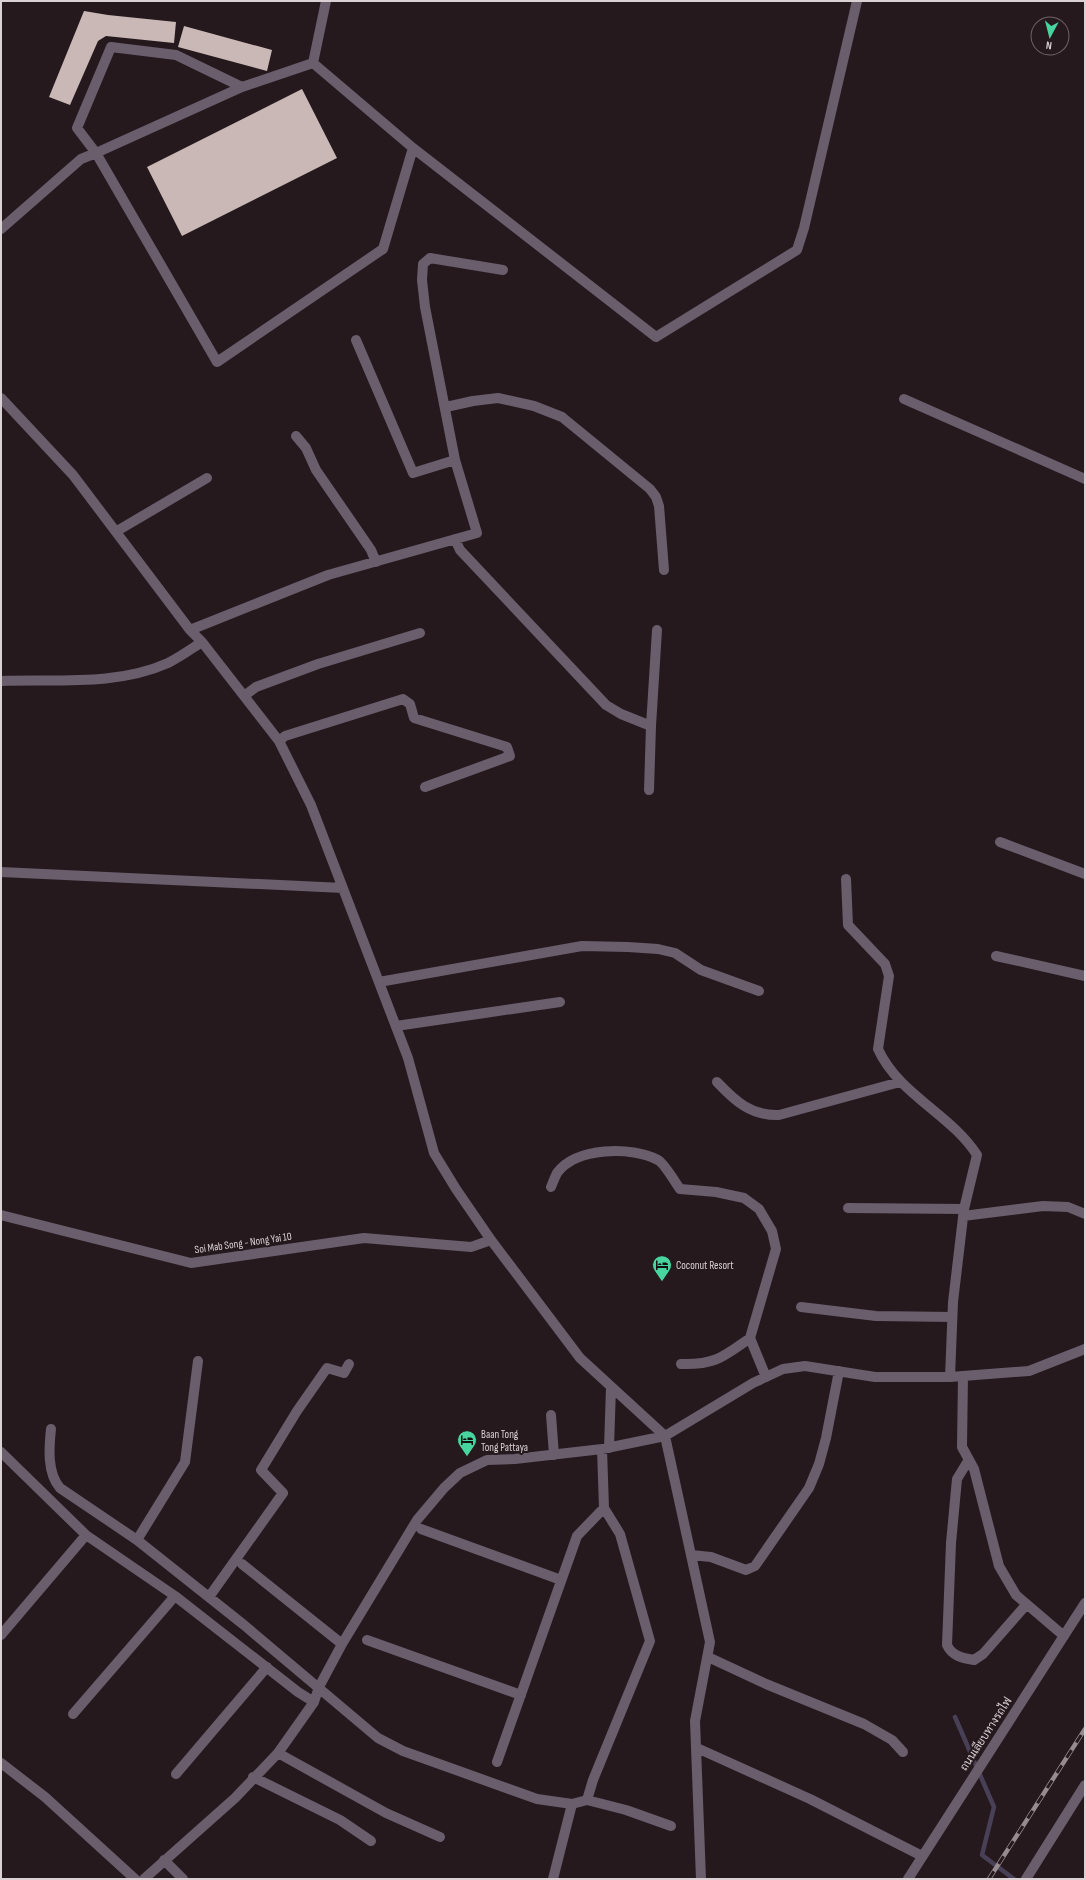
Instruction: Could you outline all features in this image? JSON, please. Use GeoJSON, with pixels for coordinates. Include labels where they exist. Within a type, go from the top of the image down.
{"type":"FeatureCollection","features":[{"type":"Feature","properties":{"kind":"street"},"geometry":{"type":"LineString","coordinates":[[313,63],[326,1]]}},
{"type":"Feature","properties":{"kind":"street"},"geometry":{"type":"LineString","coordinates":[[313,63],[413,148],[656,337],[797,250],[804,228],[856,1]]}},
{"type":"Feature","properties":{"kind":"street"},"geometry":{"type":"LineString","coordinates":[[242,87],[176,55],[111,47],[77,128],[96,153],[217,362],[383,249],[413,148]]}},
{"type":"Feature","properties":{"kind":"street"},"geometry":{"type":"LineString","coordinates":[[1,229],[81,159],[242,87],[313,63]]}},
{"type":"Feature","properties":{"kind":"street"},"geometry":{"type":"LineString","coordinates":[[190,630],[328,575],[477,533],[455,460],[446,407],[425,307],[422,280],[423,264],[430,258],[503,270]]}},
{"type":"Feature","properties":{"kind":"street"},"geometry":{"type":"LineString","coordinates":[[356,340],[413,473],[455,460]]}},
{"type":"Feature","properties":{"kind":"street"},"geometry":{"type":"LineString","coordinates":[[1,398],[74,475],[190,630],[202,642],[279,741],[311,805],[380,982],[408,1058],[434,1153],[456,1190],[491,1240],[580,1358],[665,1436],[710,1642],[695,1721],[701,1879]]}},
{"type":"Feature","properties":{"kind":"street"},"geometry":{"type":"LineString","coordinates":[[446,407],[472,401],[498,398],[534,406],[562,417],[650,489],[656,497],[659,506],[664,570]]}},
{"type":"Feature","properties":{"kind":"street"},"geometry":{"type":"LineString","coordinates":[[904,400],[1085,479]]}},
{"type":"Feature","properties":{"kind":"street"},"geometry":{"type":"LineString","coordinates":[[296,436],[306,448],[316,470],[371,550],[376,562]]}},
{"type":"Feature","properties":{"kind":"street"},"geometry":{"type":"LineString","coordinates":[[117,531],[207,478]]}},
{"type":"Feature","properties":{"kind":"street"},"geometry":{"type":"LineString","coordinates":[[455,539],[460,550],[606,706],[621,714],[651,726]]}},
{"type":"Feature","properties":{"kind":"street"},"geometry":{"type":"LineString","coordinates":[[649,790],[657,630]]}},
{"type":"Feature","properties":{"kind":"street"},"geometry":{"type":"LineString","coordinates":[[244,696],[256,687],[318,664],[420,633]]}},
{"type":"Feature","properties":{"kind":"street"},"geometry":{"type":"LineString","coordinates":[[1,681],[98,679],[140,672],[168,663],[202,642]]}},
{"type":"Feature","properties":{"kind":"street"},"geometry":{"type":"LineString","coordinates":[[279,741],[285,736],[403,699],[410,704],[414,718],[508,747],[510,756],[425,787]]}},
{"type":"Feature","properties":{"kind":"street"},"geometry":{"type":"LineString","coordinates":[[1000,842],[1085,874]]}},
{"type":"Feature","properties":{"kind":"street"},"geometry":{"type":"LineString","coordinates":[[1,872],[343,888]]}},
{"type":"Feature","properties":{"kind":"street"},"geometry":{"type":"LineString","coordinates":[[846,879],[848,925],[885,964],[889,976],[878,1049],[882,1059],[900,1082],[969,1142],[977,1155],[964,1213],[952,1317],[950,1377]]}},
{"type":"Feature","properties":{"kind":"street"},"geometry":{"type":"LineString","coordinates":[[380,982],[582,946],[628,947],[658,949],[675,953],[701,970],[759,991]]}},
{"type":"Feature","properties":{"kind":"street"},"geometry":{"type":"LineString","coordinates":[[996,956],[1085,976]]}},
{"type":"Feature","properties":{"kind":"street"},"geometry":{"type":"LineString","coordinates":[[396,1026],[560,1002]]}},
{"type":"Feature","properties":{"kind":"street"},"geometry":{"type":"LineString","coordinates":[[717,1082],[729,1095],[751,1111],[765,1116],[779,1115],[900,1082]]}},
{"type":"Feature","properties":{"kind":"street"},"geometry":{"type":"LineString","coordinates":[[551,1187],[558,1173],[580,1157],[615,1151],[634,1152],[659,1160],[680,1189],[716,1192],[744,1198],[760,1209],[772,1231],[776,1249],[750,1338],[766,1377]]}},
{"type":"Feature","properties":{"kind":"street"},"geometry":{"type":"LineString","coordinates":[[848,1208],[964,1213],[1043,1206],[1068,1207],[1085,1214]]}},
{"type":"Feature","properties":{"kind":"street","name":"Soi Mab Song - Nong Yai 10"},"geometry":{"type":"LineString","coordinates":[[1,1216],[191,1263],[364,1238],[471,1247],[491,1240]]}},
{"type":"Feature","properties":{"kind":"street"},"geometry":{"type":"LineString","coordinates":[[801,1307],[876,1316],[952,1317]]}},
{"type":"Feature","properties":{"kind":"street"},"geometry":{"type":"LineString","coordinates":[[681,1364],[698,1364],[715,1361],[750,1338]]}},
{"type":"Feature","properties":{"kind":"street"},"geometry":{"type":"LineString","coordinates":[[144,1879],[235,1798],[278,1753],[314,1702],[319,1687],[342,1644],[416,1520],[444,1488],[460,1474],[487,1460],[515,1459],[605,1449],[665,1436],[766,1377],[783,1369],[805,1366],[875,1377],[950,1377],[1029,1371],[1085,1349]]}},
{"type":"Feature","properties":{"kind":"street"},"geometry":{"type":"LineString","coordinates":[[136,1540],[185,1462],[198,1361]]}},
{"type":"Feature","properties":{"kind":"street"},"geometry":{"type":"LineString","coordinates":[[209,1597],[283,1493],[261,1470],[297,1411],[327,1368],[344,1373],[348,1364]]}},
{"type":"Feature","properties":{"kind":"street"},"geometry":{"type":"LineString","coordinates":[[691,1556],[711,1557],[746,1570],[755,1566],[809,1488],[819,1464],[826,1438],[839,1371]]}},
{"type":"Feature","properties":{"kind":"street"},"geometry":{"type":"LineString","coordinates":[[963,1376],[962,1447],[976,1478],[999,1566],[1016,1595],[1064,1636]]}},
{"type":"Feature","properties":{"kind":"street"},"geometry":{"type":"LineString","coordinates":[[587,1800],[593,1780],[650,1641],[620,1534],[604,1508],[605,1449],[611,1387]]}},
{"type":"Feature","properties":{"kind":"street"},"geometry":{"type":"LineString","coordinates":[[551,1415],[554,1455]]}},
{"type":"Feature","properties":{"kind":"street"},"geometry":{"type":"LineString","coordinates":[[51,1429],[49,1447],[50,1460],[56,1484],[72,1497],[136,1540],[209,1597],[319,1687],[378,1738],[403,1751],[537,1799],[572,1804],[587,1800],[626,1810],[671,1826]]}},
{"type":"Feature","properties":{"kind":"street"},"geometry":{"type":"LineString","coordinates":[[1,1452],[86,1535],[175,1596],[314,1702]]}},
{"type":"Feature","properties":{"kind":"street"},"geometry":{"type":"LineString","coordinates":[[968,1461],[957,1479],[951,1543],[947,1645],[950,1652],[958,1657],[974,1660],[983,1654],[1026,1605]]}},
{"type":"Feature","properties":{"kind":"street"},"geometry":{"type":"LineString","coordinates":[[497,1762],[578,1536],[604,1508]]}},
{"type":"Feature","properties":{"kind":"street"},"geometry":{"type":"LineString","coordinates":[[421,1529],[561,1580]]}},
{"type":"Feature","properties":{"kind":"street"},"geometry":{"type":"LineString","coordinates":[[1,1635],[86,1535]]}},
{"type":"Feature","properties":{"kind":"street"},"geometry":{"type":"LineString","coordinates":[[242,1564],[342,1644]]}},
{"type":"Feature","properties":{"kind":"street"},"geometry":{"type":"LineString","coordinates":[[73,1714],[175,1596]]}},
{"type":"Feature","properties":{"kind":"street","name":"ถนนเลียบทางรถไฟ"},"geometry":{"type":"LineString","coordinates":[[908,1879],[1085,1603]]}},
{"type":"Feature","properties":{"kind":"street"},"geometry":{"type":"LineString","coordinates":[[367,1640],[521,1695]]}},
{"type":"Feature","properties":{"kind":"street"},"geometry":{"type":"LineString","coordinates":[[708,1657],[766,1684],[864,1724],[892,1740],[902,1752]]}},
{"type":"Feature","properties":{"kind":"street"},"geometry":{"type":"LineString","coordinates":[[176,1774],[267,1667]]}},
{"type":"Feature","properties":{"kind":"street"},"geometry":{"type":"LineString","coordinates":[[697,1748],[810,1799],[922,1856]]}},
{"type":"Feature","properties":{"kind":"street"},"geometry":{"type":"LineString","coordinates":[[278,1753],[386,1813],[440,1837]]}},
{"type":"Feature","properties":{"kind":"street"},"geometry":{"type":"LineString","coordinates":[[1,1764],[45,1797],[135,1879]]}},
{"type":"Feature","properties":{"kind":"street"},"geometry":{"type":"LineString","coordinates":[[253,1778],[340,1820],[371,1842]]}},
{"type":"Feature","properties":{"kind":"street"},"geometry":{"type":"LineString","coordinates":[[1026,1879],[1085,1785]]}},
{"type":"Feature","properties":{"kind":"street"},"geometry":{"type":"LineString","coordinates":[[553,1879],[572,1804]]}},
{"type":"Feature","properties":{"kind":"street"},"geometry":{"type":"LineString","coordinates":[[164,1860],[183,1879]]}},
{"type":"Feature","properties":{"kind":"building"},"geometry":{"type":"Polygon","coordinates":[[[84,11],[176,22],[174,43],[106,36],[98,41],[70,105],[49,97],[84,11]]]}},
{"type":"Feature","properties":{"kind":"building"},"geometry":{"type":"Polygon","coordinates":[[[184,26],[272,50],[267,71],[178,47],[184,26]]]}},
{"type":"Feature","properties":{"kind":"building"},"geometry":{"type":"Polygon","coordinates":[[[302,89],[337,158],[182,236],[147,167],[302,89]]]}},
{"type":"Feature","properties":{"kind":"waterway"},"geometry":{"type":"LineString","coordinates":[[955,1717],[994,1807],[982,1855],[1014,1879]]}},
{"type":"Feature","properties":{"kind":"railway"},"geometry":{"type":"LineString","coordinates":[[989,1879],[1085,1729]]}},
{"type":"Feature","properties":{"kind":"place","name":"Coconut Resort"},"geometry":{"type":"Point","coordinates":[662,1282]}},
{"type":"Feature","properties":{"kind":"place","name":"Baan Tong Tong Pattaya"},"geometry":{"type":"Point","coordinates":[467,1457]}}]}
